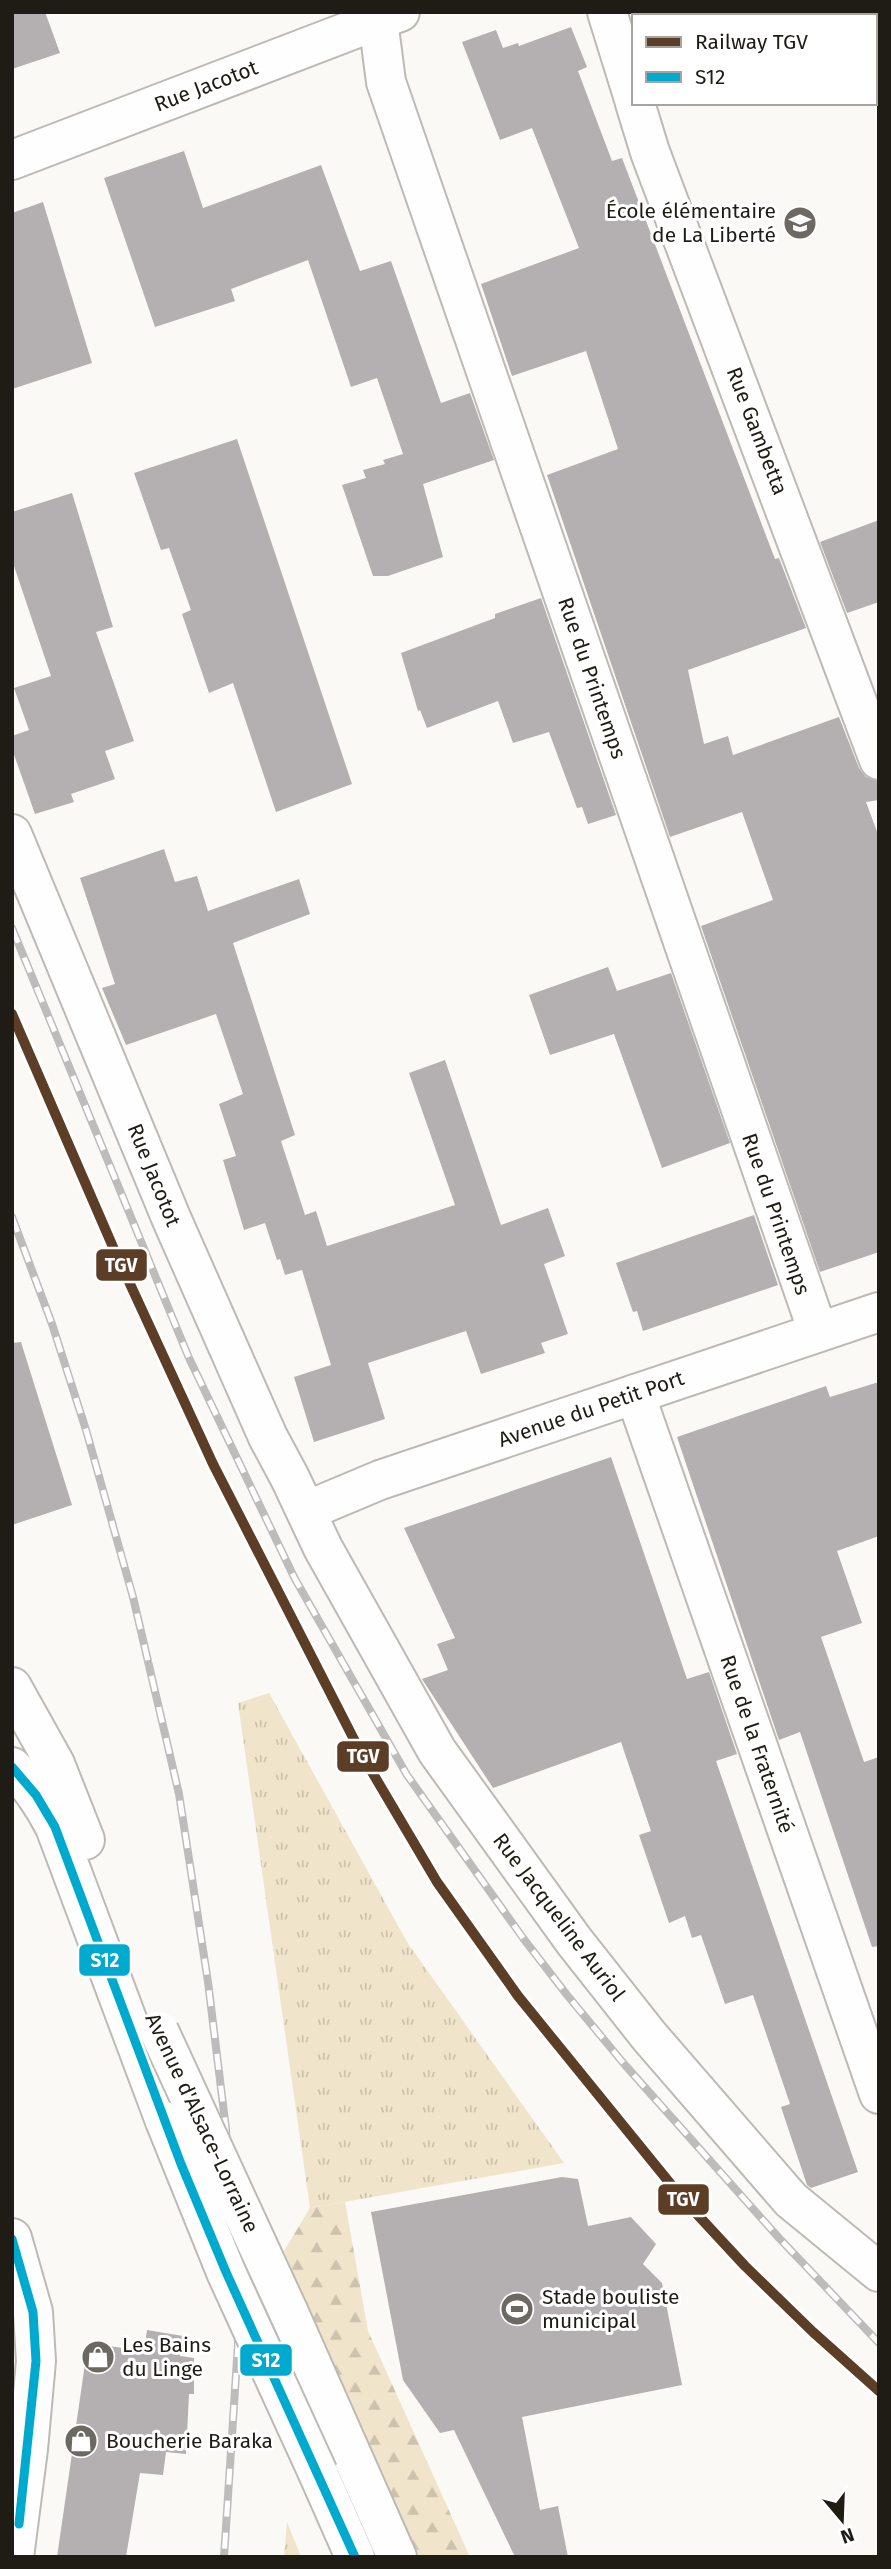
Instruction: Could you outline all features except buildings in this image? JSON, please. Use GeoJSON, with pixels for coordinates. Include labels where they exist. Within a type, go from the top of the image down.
{"type":"FeatureCollection","features":[{"type":"Feature","properties":{"kind":"street","name":"Rue Gambetta"},"geometry":{"type":"LineString","coordinates":[[607,12],[632,94]]}},
{"type":"Feature","properties":{"kind":"street","name":"Rue Jacotot"},"geometry":{"type":"LineString","coordinates":[[12,160],[385,15]]}},
{"type":"Feature","properties":{"kind":"street","name":"Rue du Printemps"},"geometry":{"type":"LineString","coordinates":[[385,15],[386,82],[818,1332]]}},
{"type":"Feature","properties":{"kind":"street","name":"Rue Gambetta"},"geometry":{"type":"LineString","coordinates":[[635,105],[650,152],[879,760]]}},
{"type":"Feature","properties":{"kind":"street","name":"Rue Jacotot"},"geometry":{"type":"LineString","coordinates":[[12,834],[173,1220],[268,1437],[306,1511]]}},
{"type":"Feature","properties":{"kind":"street","name":"Avenue du Petit Port"},"geometry":{"type":"LineString","coordinates":[[306,1511],[380,1480],[879,1312]]}},
{"type":"Feature","properties":{"kind":"street","name":"Rue de la Fraternité"},"geometry":{"type":"LineString","coordinates":[[635,1394],[879,2094]]}},
{"type":"Feature","properties":{"kind":"street","name":"Rue Jacqueline Auriol"},"geometry":{"type":"LineString","coordinates":[[306,1511],[323,1548],[437,1751],[574,1941],[649,2036],[791,2200],[879,2272]]}},
{"type":"Feature","properties":{"kind":"street","name":"Avenue d'Alsace-Lorraine"},"geometry":{"type":"LineString","coordinates":[[12,1687],[63,1782],[159,2031],[289,2313],[397,2557]]}},
{"type":"Feature","properties":{"kind":"street","name":"Avenue d'Alsace-Lorraine"},"geometry":{"type":"LineString","coordinates":[[12,1767],[42,1801],[55,1827],[165,2122],[226,2272],[355,2557]]}},
{"type":"Feature","properties":{"kind":"street"},"geometry":{"type":"LineString","coordinates":[[12,2238],[33,2312],[14,2557]]}},
{"type":"Feature","properties":{"kind":"green space"},"geometry":{"type":"Polygon","coordinates":[[[269,1693],[407,1942],[564,2163],[310,2208],[238,1703],[269,1693]]]}},
{"type":"Feature","properties":{"kind":"green space"},"geometry":{"type":"Polygon","coordinates":[[[345,2202],[368,2331],[470,2557],[417,2557],[284,2251],[310,2208],[345,2202]]]}},
{"type":"Feature","properties":{"kind":"green space"},"geometry":{"type":"Polygon","coordinates":[[[287,2522],[301,2557],[284,2557],[287,2522]]]}},
{"type":"Feature","properties":{"kind":"railway"},"geometry":{"type":"LineString","coordinates":[[12,928],[189,1358],[295,1579],[407,1775],[523,1938],[625,2065],[779,2238],[879,2343]]}},
{"type":"Feature","properties":{"kind":"railway"},"geometry":{"type":"LineString","coordinates":[[12,1217],[52,1324],[86,1430],[133,1597],[179,1794],[208,1982],[226,2129],[238,2344],[224,2557]]}},
{"type":"Feature","properties":{"kind":"rail line","name":"TGV"},"geometry":{"type":"LineString","coordinates":[[12,1014],[113,1247],[213,1464],[362,1755],[437,1882],[518,1996],[682,2198],[745,2266],[879,2391]]}},
{"type":"Feature","properties":{"kind":"transit line","name":"S12"},"geometry":{"type":"LineString","coordinates":[[12,1767],[36,1795],[55,1827],[181,2164],[226,2272],[355,2557]]}},
{"type":"Feature","properties":{"kind":"transit line","name":"S12"},"geometry":{"type":"LineString","coordinates":[[12,2239],[33,2312],[36,2361],[19,2524]]}},
{"type":"Feature","properties":{"kind":"place","name":"École élémentaire de La Liberté"},"geometry":{"type":"Point","coordinates":[800,223]}},
{"type":"Feature","properties":{"kind":"place","name":"Stade bouliste municipal"},"geometry":{"type":"Point","coordinates":[517,2309]}},
{"type":"Feature","properties":{"kind":"place","name":"Les Bains du Linge"},"geometry":{"type":"Point","coordinates":[98,2357]}},
{"type":"Feature","properties":{"kind":"place","name":"Boucherie Baraka"},"geometry":{"type":"Point","coordinates":[81,2441]}}]}
